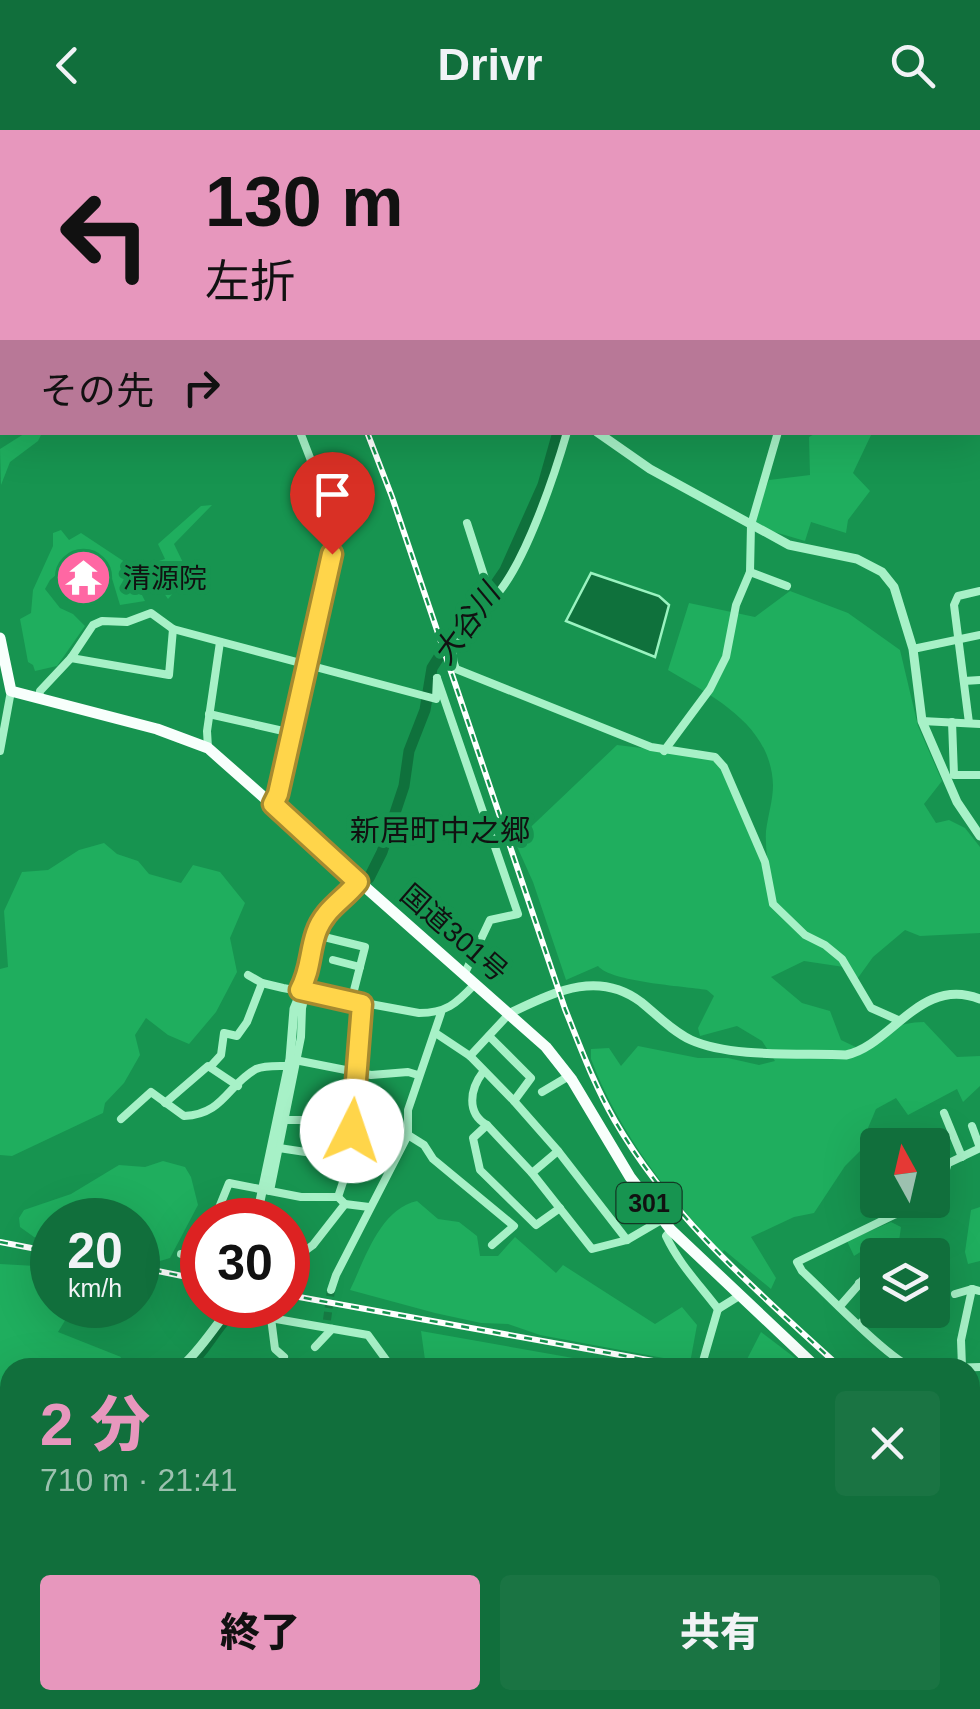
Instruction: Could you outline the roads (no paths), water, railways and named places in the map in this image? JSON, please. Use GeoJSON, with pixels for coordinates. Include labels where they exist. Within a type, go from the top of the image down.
{"type":"FeatureCollection","features":[{"type":"Feature","properties":{"kind":"highway"},"geometry":{"type":"LineString","coordinates":[[0,638],[5,690]]}},
{"type":"Feature","properties":{"kind":"highway","name":"国道301号"},"geometry":{"type":"LineString","coordinates":[[5,690],[180,735],[208,748],[510,1014],[569,1076],[620,1163],[662,1219],[806,1358]]}},
{"type":"Feature","properties":{"kind":"street"},"geometry":{"type":"LineString","coordinates":[[273,804],[336,532],[304,435]]}},
{"type":"Feature","properties":{"kind":"street"},"geometry":{"type":"LineString","coordinates":[[566,435],[521,552],[498,593],[470,619],[452,650],[456,668],[664,752],[716,757],[765,862],[774,904],[805,935],[825,944],[842,959],[871,1008],[898,1020]]}},
{"type":"Feature","properties":{"kind":"street"},"geometry":{"type":"LineString","coordinates":[[600,435],[650,469],[751,525],[799,548],[857,559],[882,572],[894,588],[913,648],[922,721],[957,802],[980,836]]}},
{"type":"Feature","properties":{"kind":"street"},"geometry":{"type":"LineString","coordinates":[[664,752],[720,672],[736,605],[750,572],[751,525],[777,435]]}},
{"type":"Feature","properties":{"kind":"street"},"geometry":{"type":"LineString","coordinates":[[467,523],[488,585],[498,593]]}},
{"type":"Feature","properties":{"kind":"street"},"geometry":{"type":"LineString","coordinates":[[750,572],[787,586]]}},
{"type":"Feature","properties":{"kind":"street"},"geometry":{"type":"LineString","coordinates":[[969,723],[955,598],[980,591]]}},
{"type":"Feature","properties":{"kind":"street"},"geometry":{"type":"LineString","coordinates":[[39,699],[40,691],[71,658],[94,625],[155,616],[173,629],[436,699],[438,678],[518,914],[490,920],[464,975]]}},
{"type":"Feature","properties":{"kind":"street"},"geometry":{"type":"LineString","coordinates":[[71,658],[169,674],[173,629]]}},
{"type":"Feature","properties":{"kind":"street"},"geometry":{"type":"LineString","coordinates":[[913,648],[980,634]]}},
{"type":"Feature","properties":{"kind":"street"},"geometry":{"type":"LineString","coordinates":[[208,748],[220,642]]}},
{"type":"Feature","properties":{"kind":"street"},"geometry":{"type":"LineString","coordinates":[[964,680],[980,680]]}},
{"type":"Feature","properties":{"kind":"street"},"geometry":{"type":"LineString","coordinates":[[0,751],[5,690]]}},
{"type":"Feature","properties":{"kind":"street"},"geometry":{"type":"LineString","coordinates":[[209,714],[292,733]]}},
{"type":"Feature","properties":{"kind":"street"},"geometry":{"type":"LineString","coordinates":[[922,721],[980,724]]}},
{"type":"Feature","properties":{"kind":"street"},"geometry":{"type":"LineString","coordinates":[[952,722],[954,776],[980,775]]}},
{"type":"Feature","properties":{"kind":"street"},"geometry":{"type":"LineString","coordinates":[[263,1198],[284,1120],[294,1009],[310,970],[316,934],[328,910],[362,885]]}},
{"type":"Feature","properties":{"kind":"street"},"geometry":{"type":"LineString","coordinates":[[324,937],[365,947],[350,1002]]}},
{"type":"Feature","properties":{"kind":"street"},"geometry":{"type":"LineString","coordinates":[[333,960],[360,967]]}},
{"type":"Feature","properties":{"kind":"street"},"geometry":{"type":"LineString","coordinates":[[248,975],[262,983],[350,1002],[441,1014]]}},
{"type":"Feature","properties":{"kind":"street"},"geometry":{"type":"LineString","coordinates":[[165,1103],[182,1085],[210,1068],[220,1055],[224,1033],[237,1036],[247,1022],[262,983]]}},
{"type":"Feature","properties":{"kind":"street"},"geometry":{"type":"LineString","coordinates":[[331,1290],[408,1135],[408,1110],[441,1014],[474,984]]}},
{"type":"Feature","properties":{"kind":"street"},"geometry":{"type":"LineString","coordinates":[[470,1056],[510,1014],[547,996],[597,984],[629,994],[691,1040],[719,1048],[846,1055],[862,1050],[898,1020],[934,999],[952,994],[980,999]]}},
{"type":"Feature","properties":{"kind":"street"},"geometry":{"type":"LineString","coordinates":[[310,1247],[341,1200],[350,1160],[362,1004]]}},
{"type":"Feature","properties":{"kind":"street"},"geometry":{"type":"LineString","coordinates":[[436,1034],[470,1056],[514,1101],[627,1240]]}},
{"type":"Feature","properties":{"kind":"street"},"geometry":{"type":"LineString","coordinates":[[489,1036],[531,1078],[514,1101]]}},
{"type":"Feature","properties":{"kind":"street"},"geometry":{"type":"LineString","coordinates":[[266,1190],[291,1062]]}},
{"type":"Feature","properties":{"kind":"street"},"geometry":{"type":"LineString","coordinates":[[121,1119],[151,1092],[184,1116],[204,1114],[256,1069],[291,1062],[356,1073],[418,1075]]}},
{"type":"Feature","properties":{"kind":"street"},"geometry":{"type":"LineString","coordinates":[[210,1068],[238,1086]]}},
{"type":"Feature","properties":{"kind":"street"},"geometry":{"type":"LineString","coordinates":[[483,1072],[472,1088],[473,1111],[478,1120],[532,1173],[592,1249],[627,1240],[662,1219]]}},
{"type":"Feature","properties":{"kind":"street"},"geometry":{"type":"LineString","coordinates":[[542,1092],[569,1076]]}},
{"type":"Feature","properties":{"kind":"street"},"geometry":{"type":"LineString","coordinates":[[944,1113],[962,1158]]}},
{"type":"Feature","properties":{"kind":"street"},"geometry":{"type":"LineString","coordinates":[[279,1148],[312,1153],[317,1120],[284,1120]]}},
{"type":"Feature","properties":{"kind":"street"},"geometry":{"type":"LineString","coordinates":[[487,1125],[473,1138],[477,1162],[484,1174],[536,1225],[560,1208]]}},
{"type":"Feature","properties":{"kind":"street"},"geometry":{"type":"LineString","coordinates":[[950,1164],[980,1148],[972,1126]]}},
{"type":"Feature","properties":{"kind":"street"},"geometry":{"type":"LineString","coordinates":[[408,1135],[514,1226],[492,1245]]}},
{"type":"Feature","properties":{"kind":"street"},"geometry":{"type":"LineString","coordinates":[[532,1173],[558,1151]]}},
{"type":"Feature","properties":{"kind":"street"},"geometry":{"type":"LineString","coordinates":[[350,1160],[378,1163],[396,1158]]}},
{"type":"Feature","properties":{"kind":"street"},"geometry":{"type":"LineString","coordinates":[[222,1198],[228,1183],[369,1207]]}},
{"type":"Feature","properties":{"kind":"street"},"geometry":{"type":"LineString","coordinates":[[860,1324],[802,1271],[798,1262],[888,1218]]}},
{"type":"Feature","properties":{"kind":"street"},"geometry":{"type":"LineString","coordinates":[[672,1230],[666,1236],[686,1273],[718,1308]]}},
{"type":"Feature","properties":{"kind":"street"},"geometry":{"type":"LineString","coordinates":[[840,1306],[859,1284]]}},
{"type":"Feature","properties":{"kind":"street"},"geometry":{"type":"LineString","coordinates":[[955,1294],[976,1290],[961,1340],[962,1358]]}},
{"type":"Feature","properties":{"kind":"street"},"geometry":{"type":"LineString","coordinates":[[705,1358],[718,1308],[739,1296]]}},
{"type":"Feature","properties":{"kind":"street"},"geometry":{"type":"LineString","coordinates":[[310,1323],[368,1335],[385,1358]]}},
{"type":"Feature","properties":{"kind":"street"},"geometry":{"type":"LineString","coordinates":[[315,1346],[328,1326]]}},
{"type":"Feature","properties":{"kind":"street"},"geometry":{"type":"LineString","coordinates":[[192,1358],[214,1328]]}},
{"type":"Feature","properties":{"kind":"street"},"geometry":{"type":"LineString","coordinates":[[272,1328],[275,1348],[284,1357]]}},
{"type":"Feature","properties":{"kind":"street"},"geometry":{"type":"LineString","coordinates":[[864,1328],[896,1358]]}},
{"type":"Feature","properties":{"kind":"waterway","name":"大谷川"},"geometry":{"type":"LineString","coordinates":[[369,878],[404,786],[409,751],[425,710],[432,668],[461,622],[505,570],[543,485],[557,435]]}},
{"type":"Feature","properties":{"kind":"waterway","name":"大谷川"},"geometry":{"type":"LineString","coordinates":[[195,1358],[220,1328]]}},
{"type":"Feature","properties":{"kind":"tunnel"},"geometry":{"type":"LineString","coordinates":[[327,1320],[331,1290]]}},
{"type":"Feature","properties":{"kind":"railway"},"geometry":{"type":"LineString","coordinates":[[368,435],[565,1009],[607,1107],[638,1157],[690,1222],[830,1358]]}},
{"type":"Feature","properties":{"kind":"railway"},"geometry":{"type":"LineString","coordinates":[[0,1242],[30,1248]]}},
{"type":"Feature","properties":{"kind":"railway"},"geometry":{"type":"LineString","coordinates":[[160,1271],[180,1276]]}},
{"type":"Feature","properties":{"kind":"railway"},"geometry":{"type":"LineString","coordinates":[[310,1299],[637,1358]]}},
{"type":"Feature","properties":{"kind":"place","name":"清源院"},"geometry":{"type":"Point","coordinates":[84,578]}},
{"type":"Feature","properties":{"kind":"district","name":"新居町中之郷"},"geometry":{"type":"Point","coordinates":[440,830]}}]}
